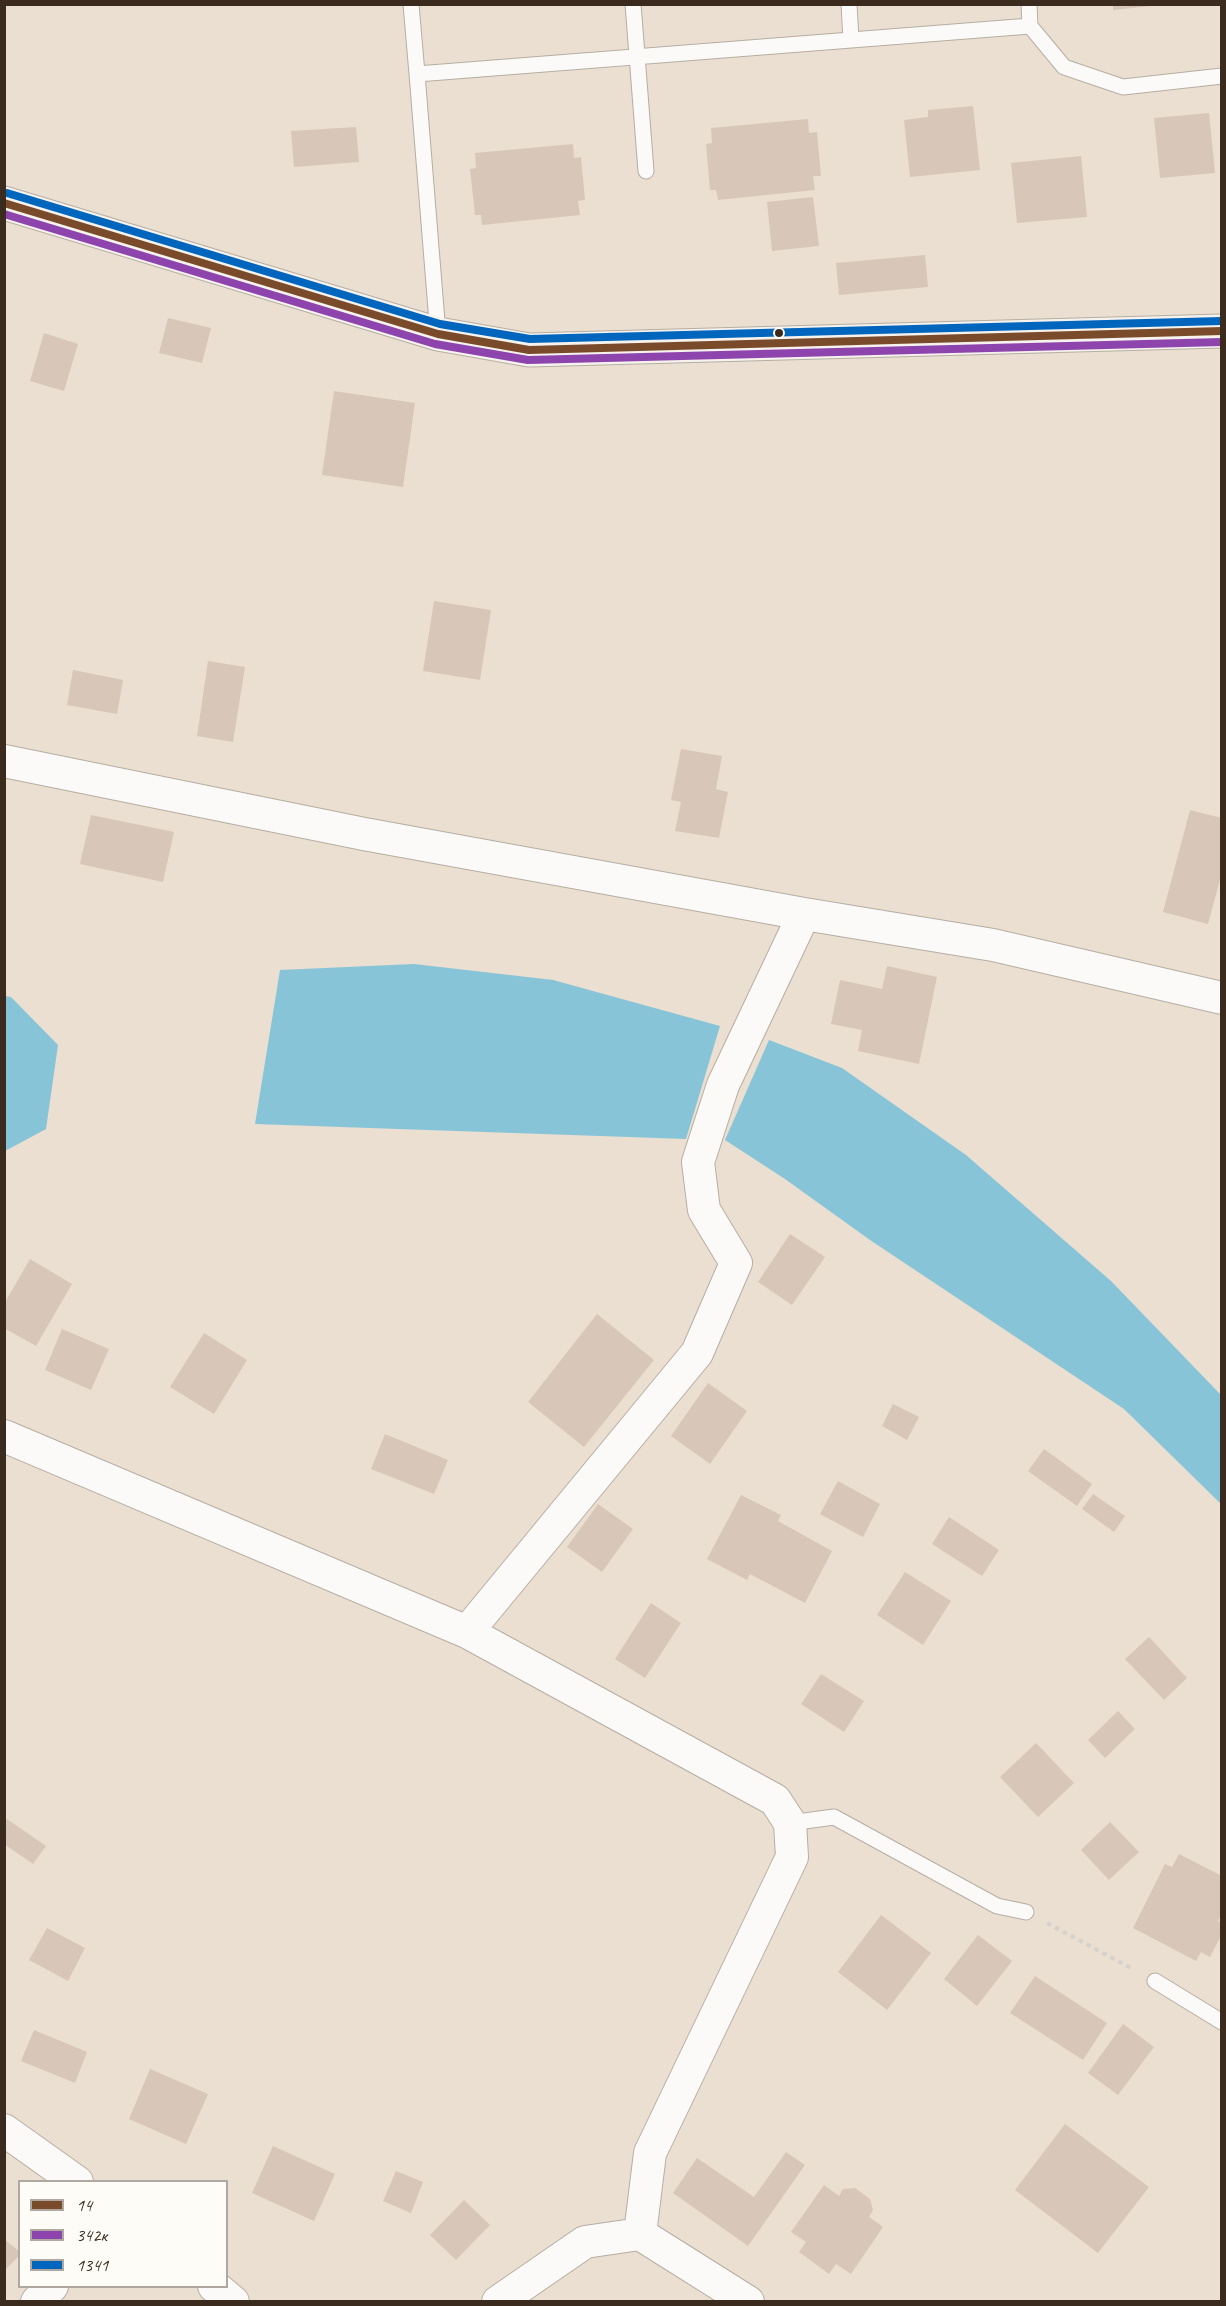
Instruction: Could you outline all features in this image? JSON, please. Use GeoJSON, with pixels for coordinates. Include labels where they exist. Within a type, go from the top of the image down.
{"type":"FeatureCollection","features":[{"type":"Feature","properties":{"kind":"street"},"geometry":{"type":"LineString","coordinates":[[4,203],[438,334],[529,350],[1221,331]]}},
{"type":"Feature","properties":{"kind":"street"},"geometry":{"type":"LineString","coordinates":[[4,761],[364,834],[804,914],[993,945],[1221,998]]}},
{"type":"Feature","properties":{"kind":"street"},"geometry":{"type":"LineString","coordinates":[[466,1632],[697,1353],[736,1263],[704,1210],[698,1162],[723,1086],[804,914]]}},
{"type":"Feature","properties":{"kind":"street"},"geometry":{"type":"LineString","coordinates":[[4,1436],[466,1632],[775,1800],[790,1823],[792,1857],[650,2153],[640,2234]]}},
{"type":"Feature","properties":{"kind":"street"},"geometry":{"type":"LineString","coordinates":[[4,2130],[76,2180]]}},
{"type":"Feature","properties":{"kind":"street"},"geometry":{"type":"LineString","coordinates":[[498,2301],[585,2242],[640,2234],[748,2301]]}},
{"type":"Feature","properties":{"kind":"street"},"geometry":{"type":"LineString","coordinates":[[37,2301],[50,2288]]}},
{"type":"Feature","properties":{"kind":"street"},"geometry":{"type":"LineString","coordinates":[[217,2288],[233,2301]]}},
{"type":"Feature","properties":{"kind":"lane"},"geometry":{"type":"LineString","coordinates":[[411,4],[438,334]]}},
{"type":"Feature","properties":{"kind":"lane"},"geometry":{"type":"LineString","coordinates":[[633,4],[646,171]]}},
{"type":"Feature","properties":{"kind":"lane"},"geometry":{"type":"LineString","coordinates":[[849,4],[851,40]]}},
{"type":"Feature","properties":{"kind":"lane"},"geometry":{"type":"LineString","coordinates":[[1029,4],[1030,26],[1064,67],[1123,87],[1221,76]]}},
{"type":"Feature","properties":{"kind":"lane"},"geometry":{"type":"LineString","coordinates":[[417,74],[1030,26]]}},
{"type":"Feature","properties":{"kind":"lane"},"geometry":{"type":"LineString","coordinates":[[790,1823],[834,1818],[997,1906],[1026,1912]]}},
{"type":"Feature","properties":{"kind":"lane"},"geometry":{"type":"LineString","coordinates":[[1155,1981],[1221,2022]]}},
{"type":"Feature","properties":{"kind":"path"},"geometry":{"type":"LineString","coordinates":[[1026,1912],[1155,1981]]}},
{"type":"Feature","properties":{"kind":"water"},"geometry":{"type":"Polygon","coordinates":[[[414,964],[553,980],[720,1026],[686,1139],[255,1124],[280,970],[414,964]]]}},
{"type":"Feature","properties":{"kind":"water"},"geometry":{"type":"Polygon","coordinates":[[[5,996],[11,997],[58,1045],[46,1129],[5,1151],[5,996]]]}},
{"type":"Feature","properties":{"kind":"water"},"geometry":{"type":"Polygon","coordinates":[[[769,1040],[842,1068],[966,1155],[1111,1281],[1221,1395],[1221,1504],[1124,1409],[870,1240],[785,1179],[725,1140],[769,1040]]]}},
{"type":"Feature","properties":{"kind":"building"},"geometry":{"type":"Polygon","coordinates":[[[1113,4],[1152,4],[1152,6],[1113,10],[1113,4]]]}},
{"type":"Feature","properties":{"kind":"building"},"geometry":{"type":"Polygon","coordinates":[[[973,106],[980,170],[910,177],[904,120],[928,117],[928,110],[973,106]]]}},
{"type":"Feature","properties":{"kind":"building"},"geometry":{"type":"Polygon","coordinates":[[[1209,113],[1215,173],[1160,178],[1154,118],[1209,113]]]}},
{"type":"Feature","properties":{"kind":"building"},"geometry":{"type":"Polygon","coordinates":[[[808,119],[809,133],[817,132],[821,176],[813,176],[815,190],[718,200],[716,190],[710,190],[706,144],[712,143],[711,128],[808,119]]]}},
{"type":"Feature","properties":{"kind":"building"},"geometry":{"type":"Polygon","coordinates":[[[356,127],[359,162],[294,167],[291,131],[356,127]]]}},
{"type":"Feature","properties":{"kind":"building"},"geometry":{"type":"Polygon","coordinates":[[[573,144],[574,158],[581,157],[585,200],[578,201],[580,215],[482,225],[481,215],[475,215],[470,169],[476,168],[475,153],[573,144]]]}},
{"type":"Feature","properties":{"kind":"building"},"geometry":{"type":"Polygon","coordinates":[[[1081,156],[1087,217],[1017,223],[1011,163],[1081,156]]]}},
{"type":"Feature","properties":{"kind":"building"},"geometry":{"type":"Polygon","coordinates":[[[813,197],[819,246],[772,251],[767,202],[813,197]]]}},
{"type":"Feature","properties":{"kind":"building"},"geometry":{"type":"Polygon","coordinates":[[[925,255],[928,287],[839,295],[836,263],[925,255]]]}},
{"type":"Feature","properties":{"kind":"building"},"geometry":{"type":"Polygon","coordinates":[[[168,318],[211,328],[202,363],[159,353],[168,318]]]}},
{"type":"Feature","properties":{"kind":"building"},"geometry":{"type":"Polygon","coordinates":[[[44,333],[78,344],[64,391],[30,381],[44,333]]]}},
{"type":"Feature","properties":{"kind":"building"},"geometry":{"type":"Polygon","coordinates":[[[334,391],[415,403],[403,487],[322,475],[334,391]]]}},
{"type":"Feature","properties":{"kind":"building"},"geometry":{"type":"Polygon","coordinates":[[[434,601],[491,610],[480,680],[423,671],[434,601]]]}},
{"type":"Feature","properties":{"kind":"building"},"geometry":{"type":"Polygon","coordinates":[[[208,661],[245,667],[233,742],[197,736],[208,661]]]}},
{"type":"Feature","properties":{"kind":"building"},"geometry":{"type":"Polygon","coordinates":[[[73,670],[123,680],[117,714],[67,705],[73,670]]]}},
{"type":"Feature","properties":{"kind":"building"},"geometry":{"type":"Polygon","coordinates":[[[681,749],[722,756],[716,789],[728,792],[719,838],[675,831],[681,802],[671,800],[681,749]]]}},
{"type":"Feature","properties":{"kind":"building"},"geometry":{"type":"Polygon","coordinates":[[[1190,810],[1222,818],[1222,872],[1208,924],[1163,912],[1190,810]]]}},
{"type":"Feature","properties":{"kind":"building"},"geometry":{"type":"Polygon","coordinates":[[[91,815],[174,832],[163,882],[80,864],[91,815]]]}},
{"type":"Feature","properties":{"kind":"building"},"geometry":{"type":"Polygon","coordinates":[[[887,966],[937,977],[919,1064],[858,1051],[862,1030],[831,1024],[840,980],[882,989],[887,966]]]}},
{"type":"Feature","properties":{"kind":"building"},"geometry":{"type":"Polygon","coordinates":[[[790,1234],[825,1257],[792,1305],[758,1282],[790,1234]]]}},
{"type":"Feature","properties":{"kind":"building"},"geometry":{"type":"Polygon","coordinates":[[[30,1259],[72,1284],[36,1346],[4,1328],[4,1304],[30,1259]]]}},
{"type":"Feature","properties":{"kind":"building"},"geometry":{"type":"Polygon","coordinates":[[[597,1314],[654,1360],[584,1447],[528,1402],[597,1314]]]}},
{"type":"Feature","properties":{"kind":"building"},"geometry":{"type":"Polygon","coordinates":[[[62,1329],[109,1349],[91,1390],[45,1370],[62,1329]]]}},
{"type":"Feature","properties":{"kind":"building"},"geometry":{"type":"Polygon","coordinates":[[[204,1333],[247,1360],[214,1414],[170,1387],[204,1333]]]}},
{"type":"Feature","properties":{"kind":"building"},"geometry":{"type":"Polygon","coordinates":[[[708,1383],[747,1411],[710,1464],[671,1436],[708,1383]]]}},
{"type":"Feature","properties":{"kind":"building"},"geometry":{"type":"Polygon","coordinates":[[[893,1404],[919,1417],[907,1440],[882,1426],[893,1404]]]}},
{"type":"Feature","properties":{"kind":"building"},"geometry":{"type":"Polygon","coordinates":[[[385,1434],[448,1460],[434,1494],[371,1469],[385,1434]]]}},
{"type":"Feature","properties":{"kind":"building"},"geometry":{"type":"Polygon","coordinates":[[[1044,1449],[1092,1484],[1077,1506],[1028,1471],[1044,1449]]]}},
{"type":"Feature","properties":{"kind":"building"},"geometry":{"type":"Polygon","coordinates":[[[838,1481],[880,1504],[863,1537],[820,1514],[838,1481]]]}},
{"type":"Feature","properties":{"kind":"building"},"geometry":{"type":"Polygon","coordinates":[[[1093,1494],[1125,1516],[1114,1532],[1082,1509],[1093,1494]]]}},
{"type":"Feature","properties":{"kind":"building"},"geometry":{"type":"Polygon","coordinates":[[[741,1495],[781,1515],[778,1521],[832,1551],[805,1603],[750,1574],[747,1580],[707,1559],[741,1495]]]}},
{"type":"Feature","properties":{"kind":"building"},"geometry":{"type":"Polygon","coordinates":[[[598,1504],[633,1529],[602,1572],[567,1547],[598,1504]]]}},
{"type":"Feature","properties":{"kind":"building"},"geometry":{"type":"Polygon","coordinates":[[[949,1517],[999,1550],[982,1576],[932,1544],[949,1517]]]}},
{"type":"Feature","properties":{"kind":"building"},"geometry":{"type":"Polygon","coordinates":[[[905,1572],[951,1601],[923,1645],[877,1615],[905,1572]]]}},
{"type":"Feature","properties":{"kind":"building"},"geometry":{"type":"Polygon","coordinates":[[[651,1603],[681,1623],[645,1678],[615,1659],[651,1603]]]}},
{"type":"Feature","properties":{"kind":"building"},"geometry":{"type":"Polygon","coordinates":[[[1149,1637],[1187,1678],[1164,1700],[1125,1659],[1149,1637]]]}},
{"type":"Feature","properties":{"kind":"building"},"geometry":{"type":"Polygon","coordinates":[[[821,1674],[864,1701],[844,1732],[801,1704],[821,1674]]]}},
{"type":"Feature","properties":{"kind":"building"},"geometry":{"type":"Polygon","coordinates":[[[1118,1711],[1135,1729],[1105,1758],[1088,1740],[1118,1711]]]}},
{"type":"Feature","properties":{"kind":"building"},"geometry":{"type":"Polygon","coordinates":[[[1036,1743],[1074,1783],[1038,1817],[1000,1777],[1036,1743]]]}},
{"type":"Feature","properties":{"kind":"building"},"geometry":{"type":"Polygon","coordinates":[[[7,1819],[46,1846],[33,1864],[4,1844],[4,1823],[7,1819]]]}},
{"type":"Feature","properties":{"kind":"building"},"geometry":{"type":"Polygon","coordinates":[[[1110,1822],[1139,1852],[1109,1880],[1081,1850],[1110,1822]]]}},
{"type":"Feature","properties":{"kind":"building"},"geometry":{"type":"Polygon","coordinates":[[[1179,1854],[1222,1876],[1222,1913],[1218,1921],[1222,1923],[1222,1934],[1210,1957],[1201,1952],[1196,1961],[1133,1928],[1165,1864],[1172,1867],[1179,1854]]]}},
{"type":"Feature","properties":{"kind":"building"},"geometry":{"type":"Polygon","coordinates":[[[881,1915],[931,1953],[887,2010],[838,1972],[881,1915]]]}},
{"type":"Feature","properties":{"kind":"building"},"geometry":{"type":"Polygon","coordinates":[[[47,1928],[85,1948],[68,1981],[29,1960],[47,1928]]]}},
{"type":"Feature","properties":{"kind":"building"},"geometry":{"type":"Polygon","coordinates":[[[978,1935],[1012,1961],[977,2006],[944,1979],[978,1935]]]}},
{"type":"Feature","properties":{"kind":"building"},"geometry":{"type":"Polygon","coordinates":[[[1035,1976],[1107,2023],[1083,2060],[1010,2013],[1035,1976]]]}},
{"type":"Feature","properties":{"kind":"building"},"geometry":{"type":"Polygon","coordinates":[[[1123,2024],[1154,2047],[1118,2095],[1088,2073],[1123,2024]]]}},
{"type":"Feature","properties":{"kind":"building"},"geometry":{"type":"Polygon","coordinates":[[[34,2030],[87,2052],[75,2083],[21,2061],[34,2030]]]}},
{"type":"Feature","properties":{"kind":"building"},"geometry":{"type":"Polygon","coordinates":[[[150,2069],[208,2094],[186,2144],[129,2119],[150,2069]]]}},
{"type":"Feature","properties":{"kind":"building"},"geometry":{"type":"Polygon","coordinates":[[[1065,2124],[1149,2187],[1098,2253],[1015,2190],[1065,2124]]]}},
{"type":"Feature","properties":{"kind":"building"},"geometry":{"type":"Polygon","coordinates":[[[273,2146],[335,2174],[314,2221],[252,2193],[273,2146]]]}},
{"type":"Feature","properties":{"kind":"building"},"geometry":{"type":"Polygon","coordinates":[[[786,2152],[805,2165],[748,2246],[673,2193],[697,2158],[754,2197],[786,2152]]]}},
{"type":"Feature","properties":{"kind":"building"},"geometry":{"type":"Polygon","coordinates":[[[396,2171],[423,2182],[411,2213],[383,2201],[396,2171]]]}},
{"type":"Feature","properties":{"kind":"building"},"geometry":{"type":"Polygon","coordinates":[[[824,2185],[839,2196],[843,2189],[855,2188],[870,2199],[873,2210],[869,2217],[883,2227],[851,2274],[836,2264],[829,2274],[799,2252],[806,2242],[791,2232],[824,2185]]]}},
{"type":"Feature","properties":{"kind":"building"},"geometry":{"type":"Polygon","coordinates":[[[464,2200],[490,2225],[456,2260],[430,2235],[464,2200]]]}},
{"type":"Feature","properties":{"kind":"building"},"geometry":{"type":"Polygon","coordinates":[[[4,2239],[18,2250],[18,2257],[4,2271],[4,2239]]]}},
{"type":"Feature","properties":{"kind":"transit line","name":"1341"},"geometry":{"type":"LineString","coordinates":[[7,193],[440,324],[530,339],[1222,321]]}},
{"type":"Feature","properties":{"kind":"transit line","name":"14"},"geometry":{"type":"LineString","coordinates":[[4,203],[438,334],[529,350],[1222,331]]}},
{"type":"Feature","properties":{"kind":"transit line","name":"342к"},"geometry":{"type":"LineString","coordinates":[[4,214],[435,344],[528,360],[1222,342]]}}]}
